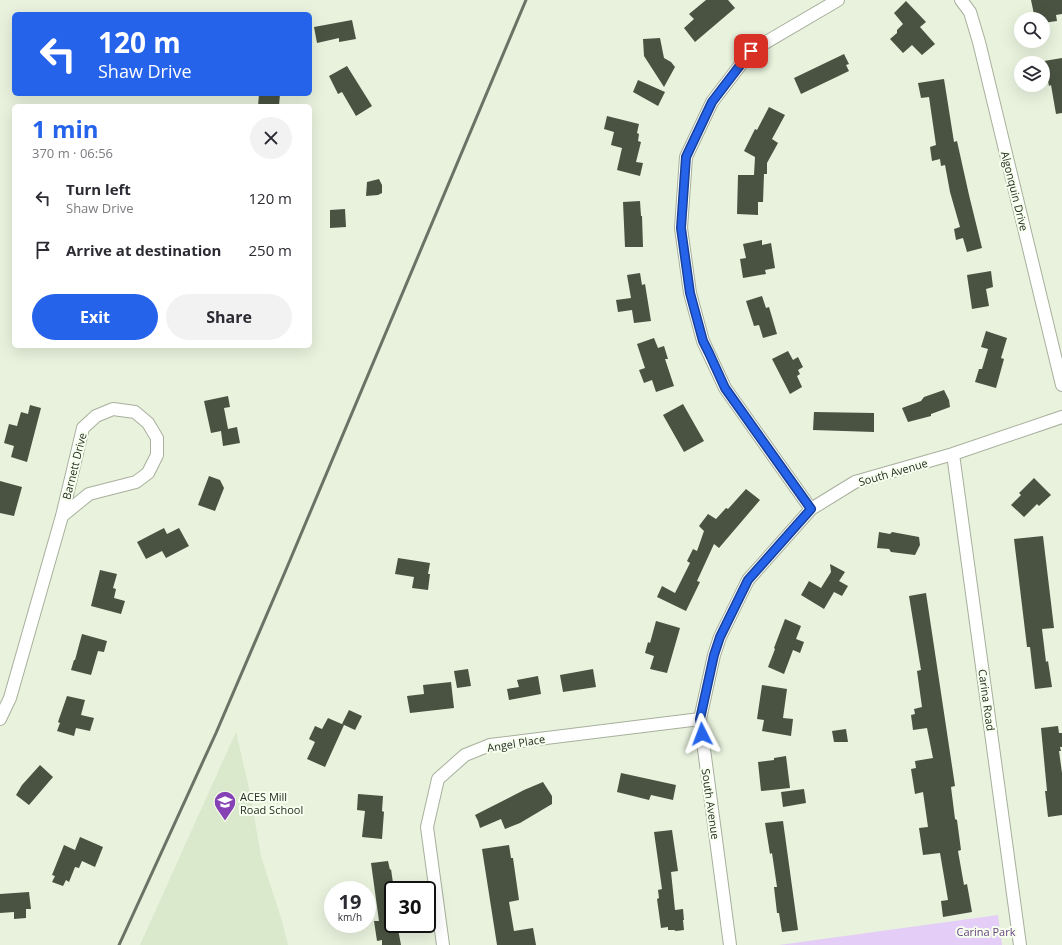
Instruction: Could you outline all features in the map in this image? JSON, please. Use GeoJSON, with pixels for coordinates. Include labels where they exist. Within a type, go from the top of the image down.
{"type":"FeatureCollection","features":[{"type":"Feature","properties":{"kind":"street"},"geometry":{"type":"LineString","coordinates":[[811,509],[725,388],[712,361],[703,341],[690,293],[681,228],[686,157],[712,102],[751,51],[838,0]]}},
{"type":"Feature","properties":{"kind":"street","name":"Algonquin Drive"},"geometry":{"type":"LineString","coordinates":[[961,0],[970,12],[979,42],[1062,385]]}},
{"type":"Feature","properties":{"kind":"street","name":"Barnett Drive"},"geometry":{"type":"LineString","coordinates":[[0,719],[10,698],[62,516],[83,428],[96,416],[113,409],[135,412],[148,423],[157,438],[157,455],[148,473],[136,482],[89,494],[62,516]]}},
{"type":"Feature","properties":{"kind":"street","name":"South Avenue"},"geometry":{"type":"LineString","coordinates":[[730,945],[700,719],[714,655],[720,637],[748,580],[811,509],[855,482],[953,454],[1062,417]]}},
{"type":"Feature","properties":{"kind":"street","name":"Carina Road"},"geometry":{"type":"LineString","coordinates":[[953,454],[1020,945]]}},
{"type":"Feature","properties":{"kind":"street","name":"Angel Place"},"geometry":{"type":"LineString","coordinates":[[443,945],[427,827],[438,780],[465,755],[490,745],[700,719]]}},
{"type":"Feature","properties":{"kind":"shaded area","name":"ACES Mill Road School"},"geometry":{"type":"Polygon","coordinates":[[[236,732],[249,788],[261,856],[288,945],[140,945],[236,732]]]}},
{"type":"Feature","properties":{"kind":"green space","name":"Carina Park"},"geometry":{"type":"Polygon","coordinates":[[[998,915],[1002,945],[779,945],[998,915]]]}},
{"type":"Feature","properties":{"kind":"building"},"geometry":{"type":"Polygon","coordinates":[[[706,0],[728,0],[735,8],[695,42],[684,28],[694,19],[689,14],[706,0]]]}},
{"type":"Feature","properties":{"kind":"building"},"geometry":{"type":"Polygon","coordinates":[[[1031,0],[1062,0],[1062,14],[1056,15],[1057,21],[1050,22],[1050,12],[1034,12],[1031,0]]]}},
{"type":"Feature","properties":{"kind":"building"},"geometry":{"type":"Polygon","coordinates":[[[906,1],[926,22],[920,27],[935,44],[922,55],[912,45],[903,53],[890,39],[897,33],[897,30],[903,24],[894,13],[906,1]]]}},
{"type":"Feature","properties":{"kind":"building"},"geometry":{"type":"Polygon","coordinates":[[[352,20],[356,39],[339,42],[339,38],[317,43],[314,27],[352,20]]]}},
{"type":"Feature","properties":{"kind":"building"},"geometry":{"type":"Polygon","coordinates":[[[660,38],[664,58],[671,62],[675,67],[664,87],[644,56],[643,39],[660,38]]]}},
{"type":"Feature","properties":{"kind":"building"},"geometry":{"type":"Polygon","coordinates":[[[844,54],[849,64],[846,65],[849,71],[801,94],[794,78],[844,54]]]}},
{"type":"Feature","properties":{"kind":"building"},"geometry":{"type":"Polygon","coordinates":[[[1062,58],[1062,113],[1056,114],[1050,86],[1050,60],[1062,58]]]}},
{"type":"Feature","properties":{"kind":"building"},"geometry":{"type":"Polygon","coordinates":[[[347,66],[372,106],[356,116],[342,92],[338,94],[329,76],[347,66]]]}},
{"type":"Feature","properties":{"kind":"building"},"geometry":{"type":"Polygon","coordinates":[[[944,79],[954,142],[957,141],[982,248],[967,252],[963,238],[956,240],[954,229],[960,227],[950,192],[945,165],[941,166],[940,159],[932,161],[930,147],[936,145],[929,97],[921,98],[918,83],[944,79]]]}},
{"type":"Feature","properties":{"kind":"building"},"geometry":{"type":"Polygon","coordinates":[[[638,80],[665,92],[658,106],[633,92],[638,80]]]}},
{"type":"Feature","properties":{"kind":"building"},"geometry":{"type":"Polygon","coordinates":[[[259,96],[280,96],[279,104],[258,104],[259,96]]]}},
{"type":"Feature","properties":{"kind":"building"},"geometry":{"type":"Polygon","coordinates":[[[769,107],[785,115],[772,139],[778,143],[767,163],[767,174],[764,174],[763,202],[758,202],[758,215],[737,214],[738,175],[754,175],[755,157],[744,151],[755,129],[757,130],[769,107]]]}},
{"type":"Feature","properties":{"kind":"building"},"geometry":{"type":"Polygon","coordinates":[[[607,116],[639,124],[637,133],[639,134],[638,141],[641,142],[636,162],[643,163],[640,176],[617,170],[622,148],[611,145],[614,132],[604,129],[607,116]]]}},
{"type":"Feature","properties":{"kind":"building"},"geometry":{"type":"Polygon","coordinates":[[[379,179],[382,185],[382,193],[378,195],[366,196],[367,182],[379,179]]]}},
{"type":"Feature","properties":{"kind":"building"},"geometry":{"type":"Polygon","coordinates":[[[640,201],[643,247],[625,247],[623,202],[640,201]]]}},
{"type":"Feature","properties":{"kind":"building"},"geometry":{"type":"Polygon","coordinates":[[[345,209],[346,227],[330,228],[330,210],[345,209]]]}},
{"type":"Feature","properties":{"kind":"building"},"geometry":{"type":"Polygon","coordinates":[[[762,240],[762,245],[771,243],[775,268],[765,270],[766,274],[743,278],[740,259],[746,258],[743,244],[762,240]]]}},
{"type":"Feature","properties":{"kind":"building"},"geometry":{"type":"Polygon","coordinates":[[[991,271],[993,287],[986,289],[989,306],[972,309],[967,275],[991,271]]]}},
{"type":"Feature","properties":{"kind":"building"},"geometry":{"type":"Polygon","coordinates":[[[640,273],[642,285],[645,284],[651,321],[634,323],[632,310],[618,312],[616,300],[631,298],[627,275],[640,273]]]}},
{"type":"Feature","properties":{"kind":"building"},"geometry":{"type":"Polygon","coordinates":[[[762,296],[766,308],[769,307],[777,334],[763,338],[759,325],[754,326],[746,301],[762,296]]]}},
{"type":"Feature","properties":{"kind":"building"},"geometry":{"type":"Polygon","coordinates":[[[986,331],[1007,338],[1001,358],[1004,359],[996,388],[975,382],[979,369],[982,369],[988,349],[981,347],[986,331]]]}},
{"type":"Feature","properties":{"kind":"building"},"geometry":{"type":"Polygon","coordinates":[[[654,338],[658,348],[664,346],[668,359],[665,359],[674,386],[656,392],[652,380],[644,383],[639,370],[645,368],[637,344],[654,338]]]}},
{"type":"Feature","properties":{"kind":"building"},"geometry":{"type":"Polygon","coordinates":[[[788,351],[793,360],[798,357],[803,367],[798,370],[800,374],[797,376],[802,387],[790,394],[772,359],[788,351]]]}},
{"type":"Feature","properties":{"kind":"building"},"geometry":{"type":"Polygon","coordinates":[[[944,390],[949,400],[950,407],[931,414],[931,416],[908,422],[902,408],[921,401],[924,397],[944,390]]]}},
{"type":"Feature","properties":{"kind":"building"},"geometry":{"type":"Polygon","coordinates":[[[228,396],[230,407],[224,408],[228,429],[237,427],[240,443],[223,446],[221,431],[211,433],[204,401],[228,396]]]}},
{"type":"Feature","properties":{"kind":"building"},"geometry":{"type":"Polygon","coordinates":[[[683,404],[704,441],[684,452],[663,415],[683,404]]]}},
{"type":"Feature","properties":{"kind":"building"},"geometry":{"type":"Polygon","coordinates":[[[30,405],[41,408],[27,462],[11,457],[14,446],[4,443],[9,424],[17,426],[21,412],[28,414],[30,405]]]}},
{"type":"Feature","properties":{"kind":"building"},"geometry":{"type":"Polygon","coordinates":[[[814,412],[874,413],[874,432],[813,430],[814,412]]]}},
{"type":"Feature","properties":{"kind":"building"},"geometry":{"type":"Polygon","coordinates":[[[209,476],[220,480],[224,488],[215,511],[198,505],[209,476]]]}},
{"type":"Feature","properties":{"kind":"building"},"geometry":{"type":"Polygon","coordinates":[[[1034,478],[1051,495],[1039,506],[1037,504],[1024,517],[1011,505],[1021,495],[1019,493],[1034,478]]]}},
{"type":"Feature","properties":{"kind":"building"},"geometry":{"type":"Polygon","coordinates":[[[0,481],[22,487],[14,516],[0,513],[0,481]]]}},
{"type":"Feature","properties":{"kind":"building"},"geometry":{"type":"Polygon","coordinates":[[[746,489],[760,500],[719,548],[714,544],[697,581],[700,582],[686,611],[657,597],[662,586],[675,593],[690,563],[687,561],[693,549],[697,551],[704,531],[699,526],[708,514],[716,519],[726,508],[728,509],[746,489]]]}},
{"type":"Feature","properties":{"kind":"building"},"geometry":{"type":"Polygon","coordinates":[[[164,528],[167,534],[179,528],[189,546],[166,558],[162,551],[146,559],[137,542],[164,528]]]}},
{"type":"Feature","properties":{"kind":"building"},"geometry":{"type":"Polygon","coordinates":[[[879,532],[890,534],[892,532],[919,537],[920,545],[915,555],[891,552],[889,549],[877,548],[879,532]]]}},
{"type":"Feature","properties":{"kind":"building"},"geometry":{"type":"Polygon","coordinates":[[[1043,536],[1054,628],[1042,629],[1046,662],[1048,661],[1052,687],[1035,689],[1030,647],[1027,647],[1014,539],[1043,536]]]}},
{"type":"Feature","properties":{"kind":"building"},"geometry":{"type":"Polygon","coordinates":[[[398,558],[430,563],[428,590],[412,588],[414,577],[395,574],[398,558]]]}},
{"type":"Feature","properties":{"kind":"building"},"geometry":{"type":"Polygon","coordinates":[[[830,564],[845,572],[839,581],[848,586],[842,596],[834,592],[824,609],[801,595],[809,581],[821,588],[831,572],[830,564]]]}},
{"type":"Feature","properties":{"kind":"building"},"geometry":{"type":"Polygon","coordinates":[[[100,570],[117,574],[113,588],[116,589],[114,598],[125,601],[121,614],[91,606],[100,570]]]}},
{"type":"Feature","properties":{"kind":"building"},"geometry":{"type":"Polygon","coordinates":[[[926,593],[955,786],[951,787],[961,850],[958,851],[964,885],[967,884],[972,912],[943,917],[941,901],[948,900],[940,853],[923,855],[919,828],[928,827],[923,792],[915,794],[911,769],[916,768],[915,761],[933,758],[927,728],[913,730],[911,715],[915,714],[914,709],[922,707],[917,671],[921,670],[909,596],[926,593]]]}},
{"type":"Feature","properties":{"kind":"building"},"geometry":{"type":"Polygon","coordinates":[[[785,619],[801,626],[796,639],[804,642],[800,653],[793,650],[784,674],[768,667],[785,619]]]}},
{"type":"Feature","properties":{"kind":"building"},"geometry":{"type":"Polygon","coordinates":[[[656,621],[680,628],[667,673],[650,669],[654,656],[645,653],[648,642],[650,643],[656,621]]]}},
{"type":"Feature","properties":{"kind":"building"},"geometry":{"type":"Polygon","coordinates":[[[82,634],[107,641],[104,652],[98,651],[91,675],[71,670],[82,634]]]}},
{"type":"Feature","properties":{"kind":"building"},"geometry":{"type":"Polygon","coordinates":[[[468,669],[471,686],[457,688],[454,671],[468,669]]]}},
{"type":"Feature","properties":{"kind":"building"},"geometry":{"type":"Polygon","coordinates":[[[593,669],[596,687],[563,692],[560,675],[593,669]]]}},
{"type":"Feature","properties":{"kind":"building"},"geometry":{"type":"Polygon","coordinates":[[[538,676],[541,694],[509,700],[507,689],[519,687],[517,680],[538,676]]]}},
{"type":"Feature","properties":{"kind":"building"},"geometry":{"type":"Polygon","coordinates":[[[451,682],[454,708],[410,713],[407,696],[424,694],[423,685],[451,682]]]}},
{"type":"Feature","properties":{"kind":"building"},"geometry":{"type":"Polygon","coordinates":[[[762,685],[787,689],[783,718],[793,719],[791,736],[762,731],[764,720],[757,719],[762,685]]]}},
{"type":"Feature","properties":{"kind":"building"},"geometry":{"type":"Polygon","coordinates":[[[67,696],[85,700],[81,715],[94,718],[90,731],[76,728],[74,736],[57,731],[60,723],[58,722],[67,696]]]}},
{"type":"Feature","properties":{"kind":"building"},"geometry":{"type":"Polygon","coordinates":[[[349,710],[362,716],[355,730],[342,724],[349,710]]]}},
{"type":"Feature","properties":{"kind":"building"},"geometry":{"type":"Polygon","coordinates":[[[328,718],[344,725],[325,767],[307,759],[315,742],[309,739],[315,726],[322,729],[328,718]]]}},
{"type":"Feature","properties":{"kind":"building"},"geometry":{"type":"Polygon","coordinates":[[[1058,726],[1059,733],[1062,733],[1062,747],[1060,747],[1061,751],[1059,751],[1062,773],[1062,815],[1048,817],[1041,728],[1058,726]]]}},
{"type":"Feature","properties":{"kind":"building"},"geometry":{"type":"Polygon","coordinates":[[[846,729],[848,742],[834,742],[832,731],[846,729]]]}},
{"type":"Feature","properties":{"kind":"building"},"geometry":{"type":"Polygon","coordinates":[[[786,756],[790,788],[761,791],[758,762],[774,760],[774,758],[786,756]]]}},
{"type":"Feature","properties":{"kind":"building"},"geometry":{"type":"Polygon","coordinates":[[[40,765],[53,777],[29,805],[16,795],[22,785],[40,765]]]}},
{"type":"Feature","properties":{"kind":"building"},"geometry":{"type":"Polygon","coordinates":[[[621,773],[676,785],[673,800],[651,795],[649,800],[617,792],[621,773]]]}},
{"type":"Feature","properties":{"kind":"building"},"geometry":{"type":"Polygon","coordinates":[[[543,782],[552,796],[552,804],[520,823],[505,829],[501,819],[480,828],[475,815],[543,782]]]}},
{"type":"Feature","properties":{"kind":"building"},"geometry":{"type":"Polygon","coordinates":[[[804,789],[806,803],[783,807],[781,792],[804,789]]]}},
{"type":"Feature","properties":{"kind":"building"},"geometry":{"type":"Polygon","coordinates":[[[358,794],[383,796],[382,811],[384,812],[382,839],[362,837],[365,811],[357,810],[358,794]]]}},
{"type":"Feature","properties":{"kind":"building"},"geometry":{"type":"Polygon","coordinates":[[[783,821],[798,930],[782,932],[779,913],[777,913],[774,887],[777,887],[772,853],[770,854],[765,823],[783,821]]]}},
{"type":"Feature","properties":{"kind":"building"},"geometry":{"type":"Polygon","coordinates":[[[672,830],[678,871],[671,872],[675,910],[683,909],[684,920],[684,930],[676,931],[668,930],[668,927],[661,928],[657,899],[659,898],[658,890],[662,889],[654,832],[672,830]]]}},
{"type":"Feature","properties":{"kind":"building"},"geometry":{"type":"Polygon","coordinates":[[[80,837],[103,847],[95,867],[82,861],[79,868],[75,867],[69,882],[66,880],[63,886],[52,882],[55,876],[52,875],[64,845],[75,850],[80,837]]]}},
{"type":"Feature","properties":{"kind":"building"},"geometry":{"type":"Polygon","coordinates":[[[509,845],[511,858],[513,858],[519,900],[509,902],[514,931],[533,928],[536,945],[497,945],[482,849],[509,845]]]}},
{"type":"Feature","properties":{"kind":"building"},"geometry":{"type":"Polygon","coordinates":[[[388,861],[390,870],[391,869],[393,881],[384,881],[384,933],[399,933],[401,945],[382,945],[382,940],[377,941],[376,921],[379,921],[376,899],[376,881],[373,881],[371,863],[388,861]]]}},
{"type":"Feature","properties":{"kind":"building"},"geometry":{"type":"Polygon","coordinates":[[[29,892],[31,909],[26,909],[26,918],[14,919],[14,912],[0,913],[0,894],[29,892]]]}},
{"type":"Feature","properties":{"kind":"railway"},"geometry":{"type":"LineString","coordinates":[[119,945],[216,733],[526,0]]}},
{"type":"Feature","properties":{"kind":"place","name":"ACES Mill Road School"},"geometry":{"type":"Point","coordinates":[225,822]}},
{"type":"Feature","properties":{"kind":"route"},"geometry":{"type":"LineString","coordinates":[[702,734],[700,719],[714,655],[720,637],[742,591],[748,580],[811,509],[725,388],[703,341],[690,293],[681,228],[686,157],[712,102],[751,51]]}}]}
